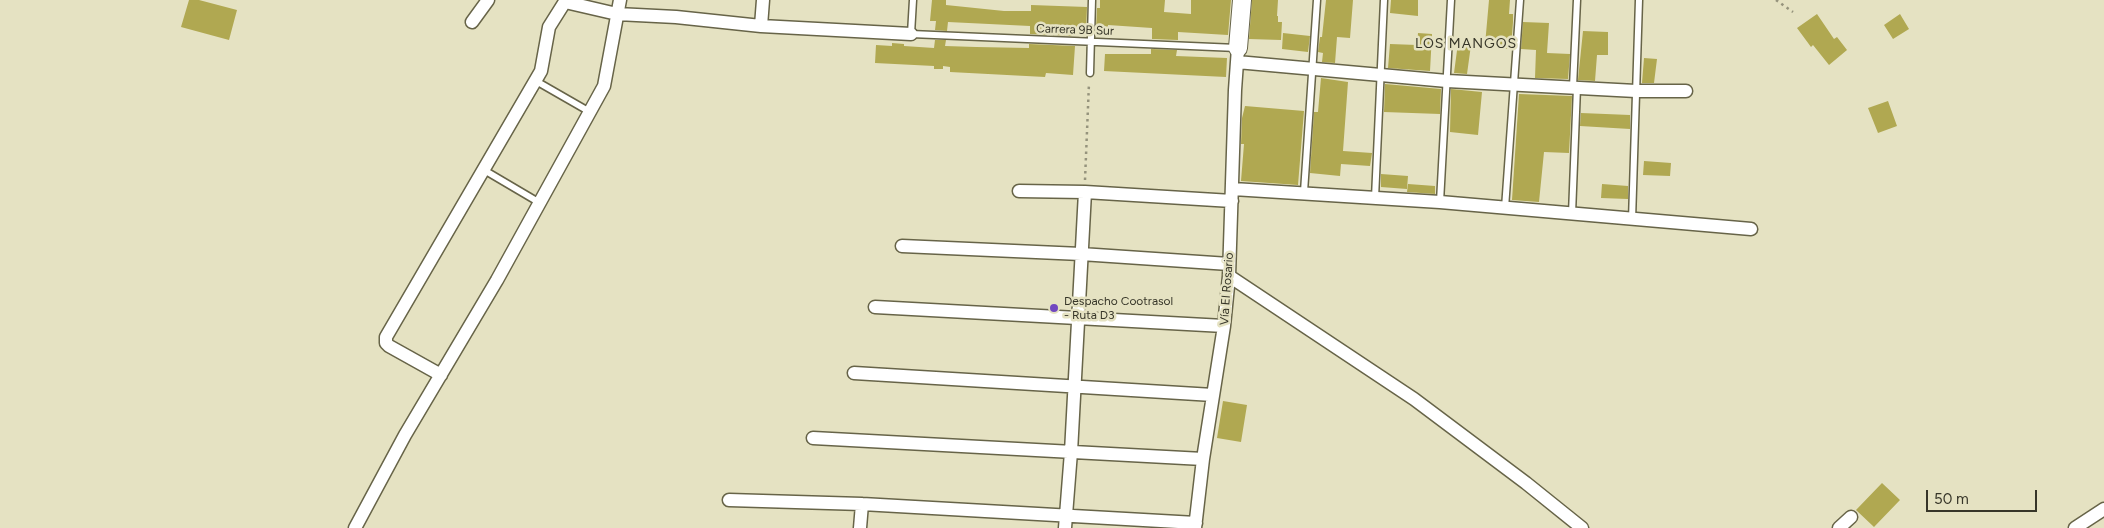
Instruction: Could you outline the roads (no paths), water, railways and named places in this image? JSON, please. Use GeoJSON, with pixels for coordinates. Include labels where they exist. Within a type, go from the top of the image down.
{"type":"FeatureCollection","features":[{"type":"Feature","properties":{"kind":"street"},"geometry":{"type":"LineString","coordinates":[[472,22],[488,0]]}},
{"type":"Feature","properties":{"kind":"street"},"geometry":{"type":"LineString","coordinates":[[355,528],[405,435],[497,280],[604,86],[620,0]]}},
{"type":"Feature","properties":{"kind":"street"},"geometry":{"type":"LineString","coordinates":[[761,26],[764,0]]}},
{"type":"Feature","properties":{"kind":"street"},"geometry":{"type":"LineString","coordinates":[[1242,0],[1237,55],[1313,68],[1447,81],[1514,83],[1636,91],[1686,91]]}},
{"type":"Feature","properties":{"kind":"street"},"geometry":{"type":"LineString","coordinates":[[441,375],[389,346],[386,343],[386,337],[536,81],[541,71],[549,27],[565,1],[617,14],[676,17],[761,26],[911,34]]}},
{"type":"Feature","properties":{"kind":"street","name":"Vía El Rosario"},"geometry":{"type":"LineString","coordinates":[[1196,525],[1203,459],[1224,326],[1229,270],[1237,55]]}},
{"type":"Feature","properties":{"kind":"street"},"geometry":{"type":"LineString","coordinates":[[1019,191],[1232,195],[1304,192],[1752,229]]}},
{"type":"Feature","properties":{"kind":"street"},"geometry":{"type":"LineString","coordinates":[[1066,522],[1085,192]]}},
{"type":"Feature","properties":{"kind":"street"},"geometry":{"type":"LineString","coordinates":[[902,246],[1081,254],[1229,270],[1414,399],[1526,482],[1578,527]]}},
{"type":"Feature","properties":{"kind":"street"},"geometry":{"type":"LineString","coordinates":[[876,307],[1224,326]]}},
{"type":"Feature","properties":{"kind":"street"},"geometry":{"type":"LineString","coordinates":[[854,373],[1213,395]]}},
{"type":"Feature","properties":{"kind":"street"},"geometry":{"type":"LineString","coordinates":[[813,438],[1203,459]]}},
{"type":"Feature","properties":{"kind":"street"},"geometry":{"type":"LineString","coordinates":[[729,500],[862,504],[1066,522],[1196,525]]}},
{"type":"Feature","properties":{"kind":"street"},"geometry":{"type":"LineString","coordinates":[[860,528],[862,504]]}},
{"type":"Feature","properties":{"kind":"street"},"geometry":{"type":"LineString","coordinates":[[2075,528],[2104,509]]}},
{"type":"Feature","properties":{"kind":"street"},"geometry":{"type":"LineString","coordinates":[[1839,528],[1851,517]]}},
{"type":"Feature","properties":{"kind":"lane"},"geometry":{"type":"LineString","coordinates":[[911,34],[913,0]]}},
{"type":"Feature","properties":{"kind":"lane"},"geometry":{"type":"LineString","coordinates":[[1090,73],[1092,0]]}},
{"type":"Feature","properties":{"kind":"lane"},"geometry":{"type":"LineString","coordinates":[[1304,192],[1317,0]]}},
{"type":"Feature","properties":{"kind":"lane"},"geometry":{"type":"LineString","coordinates":[[1375,198],[1384,0]]}},
{"type":"Feature","properties":{"kind":"lane"},"geometry":{"type":"LineString","coordinates":[[1440,202],[1451,0]]}},
{"type":"Feature","properties":{"kind":"lane"},"geometry":{"type":"LineString","coordinates":[[1505,208],[1520,0]]}},
{"type":"Feature","properties":{"kind":"lane"},"geometry":{"type":"LineString","coordinates":[[1572,214],[1577,0]]}},
{"type":"Feature","properties":{"kind":"lane"},"geometry":{"type":"LineString","coordinates":[[1632,220],[1639,0]]}},
{"type":"Feature","properties":{"kind":"lane","name":"Carrera 9B Sur"},"geometry":{"type":"LineString","coordinates":[[911,34],[1090,41],[1237,55]]}},
{"type":"Feature","properties":{"kind":"lane"},"geometry":{"type":"LineString","coordinates":[[536,81],[590,112]]}},
{"type":"Feature","properties":{"kind":"lane"},"geometry":{"type":"LineString","coordinates":[[484,170],[540,203]]}},
{"type":"Feature","properties":{"kind":"place","name":"Despacho Cootrasol - Ruta D3"},"geometry":{"type":"Point","coordinates":[1054,308]}},
{"type":"Feature","properties":{"kind":"district","name":"LOS MANGOS"},"geometry":{"type":"Point","coordinates":[1466,44]}}]}
